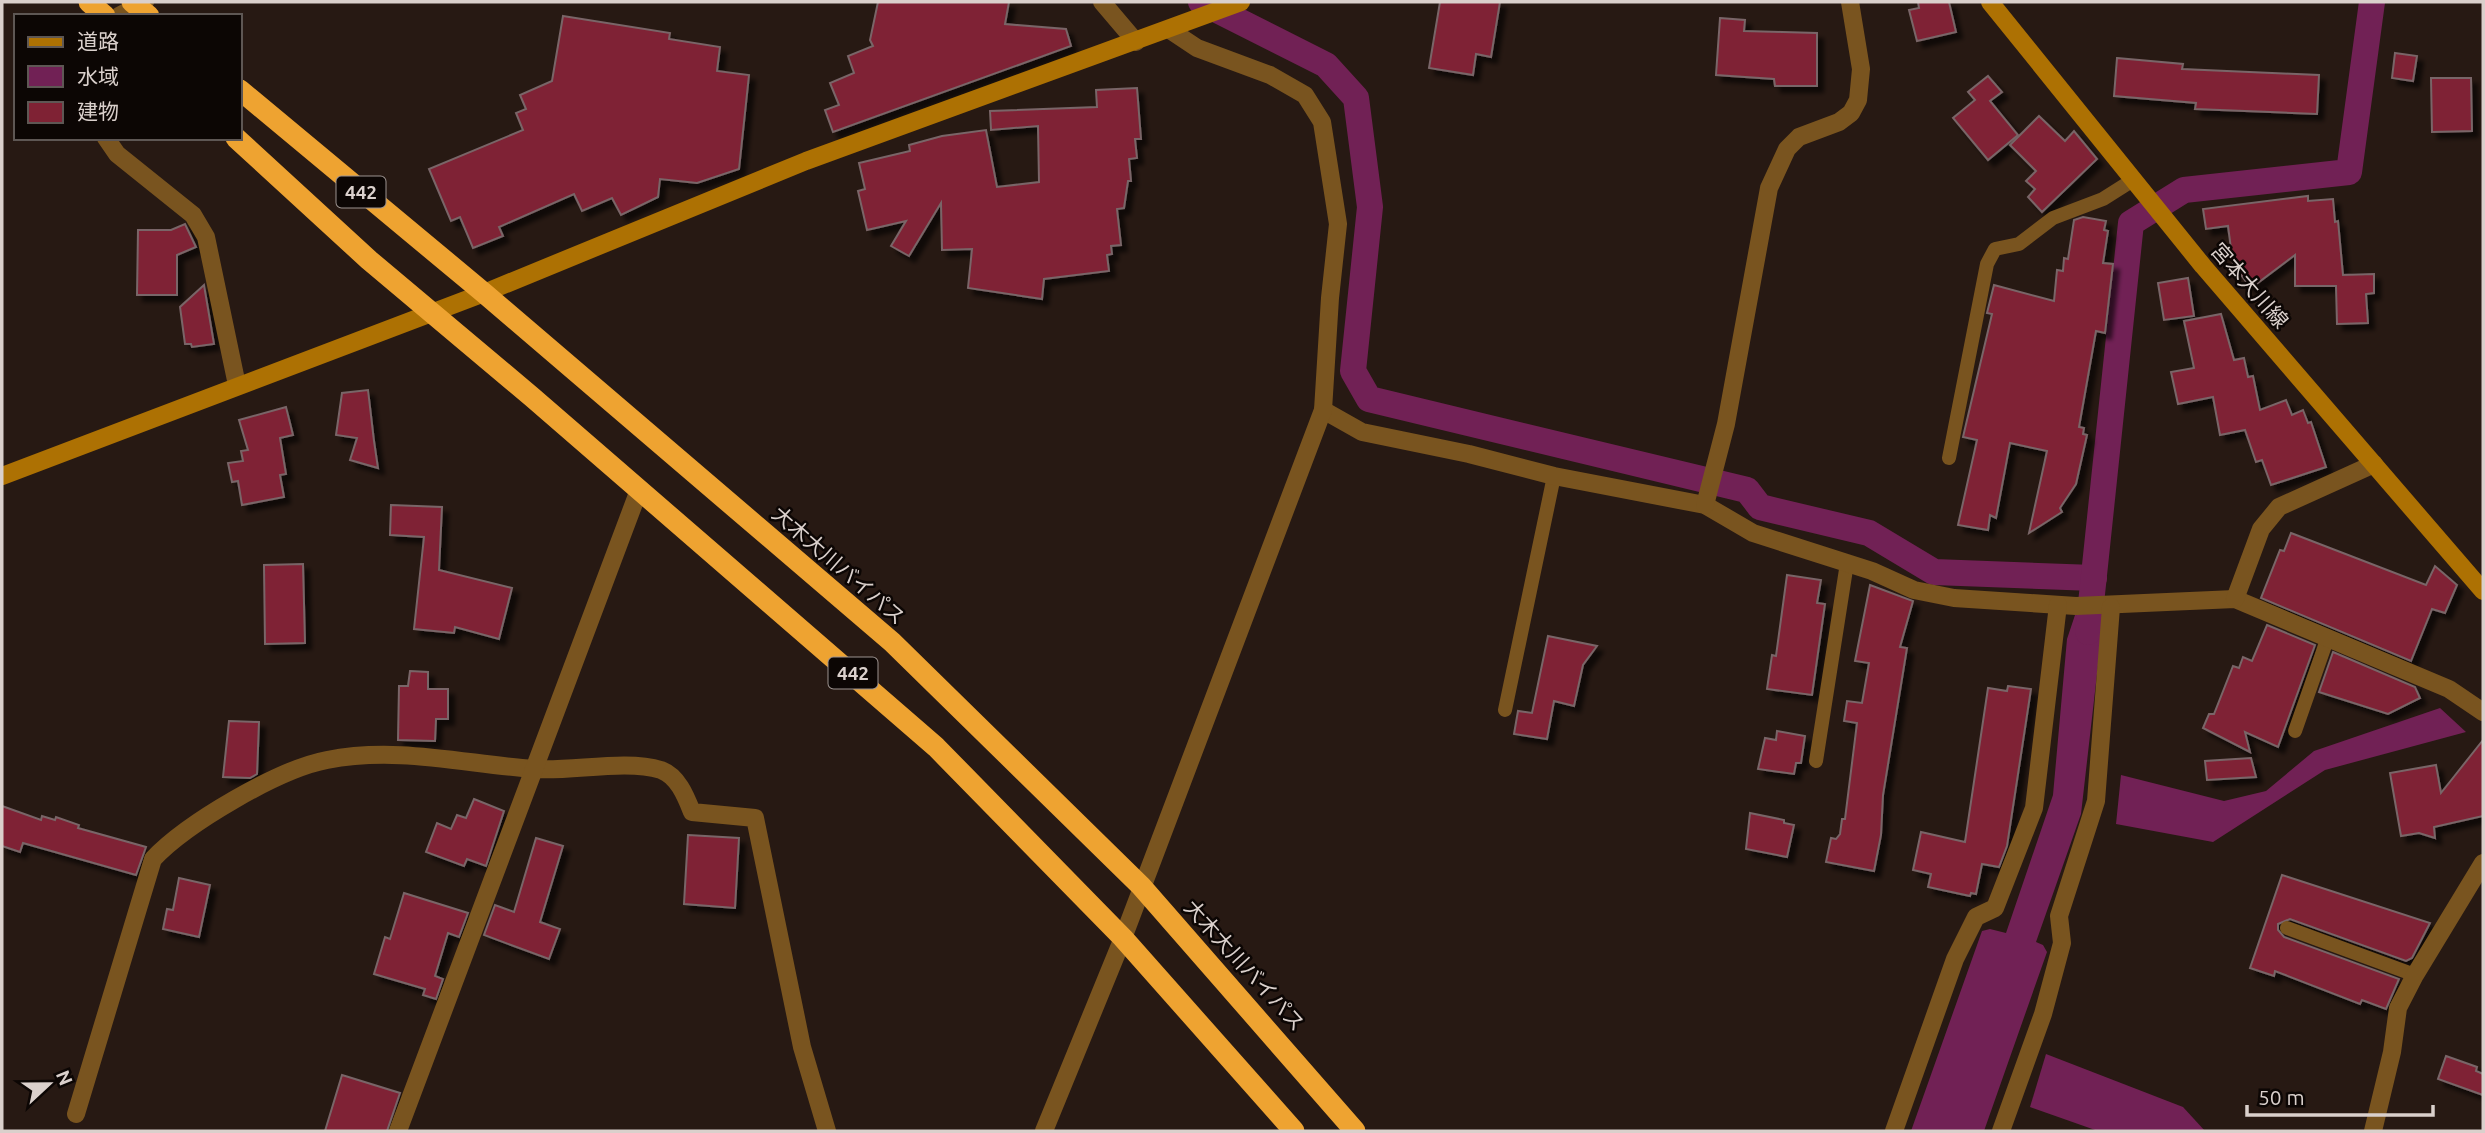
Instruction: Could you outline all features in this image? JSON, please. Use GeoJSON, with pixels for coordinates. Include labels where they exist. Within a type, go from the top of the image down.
{"type":"FeatureCollection","features":[{"type":"Feature","properties":{"kind":"highway"},"geometry":{"type":"LineString","coordinates":[[89,2],[103,14]]}},
{"type":"Feature","properties":{"kind":"highway","name":"大木大川バイパス"},"geometry":{"type":"LineString","coordinates":[[242,92],[407,232],[484,293],[892,642],[1141,886],[1356,1131]]}},
{"type":"Feature","properties":{"kind":"highway","name":"442"},"geometry":{"type":"LineString","coordinates":[[238,140],[369,260],[639,489],[936,747],[1123,938],[1294,1131]]}},
{"type":"Feature","properties":{"kind":"street"},"geometry":{"type":"LineString","coordinates":[[1102,2],[1136,42]]}},
{"type":"Feature","properties":{"kind":"street"},"geometry":{"type":"LineString","coordinates":[[2,476],[484,293],[806,161],[1241,2]]}},
{"type":"Feature","properties":{"kind":"street"},"geometry":{"type":"LineString","coordinates":[[1707,498],[1726,424],[1769,188],[1787,149],[1799,137],[1839,122],[1851,113],[1858,100],[1861,69],[1850,2]]}},
{"type":"Feature","properties":{"kind":"street","name":"宮本大川線"},"geometry":{"type":"LineString","coordinates":[[1990,2],[2133,180],[2483,591]]}},
{"type":"Feature","properties":{"kind":"street"},"geometry":{"type":"LineString","coordinates":[[1044,1131],[1123,938],[1323,410],[1338,224],[1322,122],[1305,95],[1270,75],[1197,48],[1170,30]]}},
{"type":"Feature","properties":{"kind":"street"},"geometry":{"type":"LineString","coordinates":[[107,140],[117,154],[193,215],[206,237],[237,385]]}},
{"type":"Feature","properties":{"kind":"street"},"geometry":{"type":"LineString","coordinates":[[1323,410],[1362,432],[1469,454],[1554,476],[1707,498],[1753,533],[1847,563],[1914,590],[1954,598],[2067,606],[2106,607],[2235,599],[2449,689],[2483,712]]}},
{"type":"Feature","properties":{"kind":"street"},"geometry":{"type":"LineString","coordinates":[[2235,599],[2260,529],[2278,507],[2374,464]]}},
{"type":"Feature","properties":{"kind":"street"},"geometry":{"type":"LineString","coordinates":[[398,1131],[639,489]]}},
{"type":"Feature","properties":{"kind":"street"},"geometry":{"type":"LineString","coordinates":[[1894,1131],[1955,959],[1976,917],[1995,908],[2034,808],[2067,606]]}},
{"type":"Feature","properties":{"kind":"street"},"geometry":{"type":"LineString","coordinates":[[2001,1131],[2043,1014],[2062,943],[2059,916],[2096,801],[2106,607]]}},
{"type":"Feature","properties":{"kind":"street"},"geometry":{"type":"LineString","coordinates":[[76,1114],[153,859],[167,844],[197,822],[278,778],[325,760],[373,755],[436,757],[534,769],[629,768],[663,771],[681,787],[692,811],[755,818],[802,1047],[827,1131]]}},
{"type":"Feature","properties":{"kind":"street"},"geometry":{"type":"LineString","coordinates":[[2373,1131],[2392,1052],[2398,1008],[2483,863]]}},
{"type":"Feature","properties":{"kind":"lane"},"geometry":{"type":"LineString","coordinates":[[1949,458],[1987,264],[1995,249],[2019,244],[2053,218],[2103,200],[2133,180]]}},
{"type":"Feature","properties":{"kind":"lane"},"geometry":{"type":"LineString","coordinates":[[1505,710],[1554,476]]}},
{"type":"Feature","properties":{"kind":"lane"},"geometry":{"type":"LineString","coordinates":[[1816,761],[1847,563]]}},
{"type":"Feature","properties":{"kind":"lane"},"geometry":{"type":"LineString","coordinates":[[2295,731],[2328,637]]}},
{"type":"Feature","properties":{"kind":"lane"},"geometry":{"type":"LineString","coordinates":[[2287,928],[2415,975]]}},
{"type":"Feature","properties":{"kind":"water"},"geometry":{"type":"Polygon","coordinates":[[[2075,615],[2096,616],[2101,639],[2081,814],[2036,942],[2043,945],[2047,952],[1984,1131],[1911,1131],[1982,931],[1990,929],[2006,933],[2053,795],[2067,639],[2075,615]]]}},
{"type":"Feature","properties":{"kind":"water"},"geometry":{"type":"Polygon","coordinates":[[[2440,708],[2466,732],[2325,770],[2213,842],[2116,824],[2121,775],[2224,801],[2266,791],[2314,751],[2440,708]]]}},
{"type":"Feature","properties":{"kind":"water"},"geometry":{"type":"Polygon","coordinates":[[[2046,1054],[2183,1107],[2205,1131],[2098,1131],[2030,1107],[2046,1054]]]}},
{"type":"Feature","properties":{"kind":"building"},"geometry":{"type":"Polygon","coordinates":[[[878,2],[1009,2],[1005,24],[1066,29],[1071,46],[833,132],[825,110],[839,105],[830,83],[854,73],[848,56],[873,46],[870,40],[878,2]]]}},
{"type":"Feature","properties":{"kind":"building"},"geometry":{"type":"Polygon","coordinates":[[[1440,2],[1500,2],[1491,57],[1476,54],[1473,75],[1429,68],[1440,2]]]}},
{"type":"Feature","properties":{"kind":"building"},"geometry":{"type":"Polygon","coordinates":[[[1918,2],[1949,2],[1956,32],[1917,41],[1909,10],[1919,8],[1918,2]]]}},
{"type":"Feature","properties":{"kind":"building"},"geometry":{"type":"Polygon","coordinates":[[[563,16],[670,33],[669,39],[720,47],[717,71],[749,75],[739,169],[697,183],[660,179],[658,197],[621,215],[612,198],[582,211],[574,194],[499,227],[503,236],[473,248],[460,217],[451,221],[429,169],[523,130],[516,113],[526,109],[520,95],[552,81],[563,16]]]}},
{"type":"Feature","properties":{"kind":"building"},"geometry":{"type":"Polygon","coordinates":[[[1720,18],[1745,20],[1744,31],[1817,33],[1817,86],[1775,86],[1774,79],[1716,75],[1720,18]]]}},
{"type":"Feature","properties":{"kind":"building"},"geometry":{"type":"Polygon","coordinates":[[[2395,53],[2417,56],[2413,81],[2392,78],[2395,53]]]}},
{"type":"Feature","properties":{"kind":"building"},"geometry":{"type":"Polygon","coordinates":[[[2117,58],[2183,64],[2182,69],[2319,75],[2317,114],[2195,109],[2196,103],[2114,96],[2117,58]]]}},
{"type":"Feature","properties":{"kind":"building"},"geometry":{"type":"Polygon","coordinates":[[[1988,76],[2002,92],[1990,101],[2018,135],[1988,160],[1953,118],[1975,100],[1968,92],[1988,76]]]}},
{"type":"Feature","properties":{"kind":"building"},"geometry":{"type":"Polygon","coordinates":[[[2431,78],[2471,78],[2472,131],[2432,132],[2431,78]]]}},
{"type":"Feature","properties":{"kind":"building"},"geometry":{"type":"Polygon","coordinates":[[[1137,88],[1141,139],[1135,139],[1137,158],[1129,159],[1131,181],[1128,181],[1124,208],[1117,209],[1121,245],[1111,246],[1112,254],[1107,255],[1109,271],[1044,279],[1042,299],[968,288],[972,249],[942,250],[941,203],[909,256],[891,246],[906,221],[867,230],[858,191],[865,189],[859,163],[910,151],[909,145],[942,136],[986,130],[997,187],[1039,182],[1038,126],[991,130],[990,111],[1097,107],[1096,90],[1137,88]]]}},
{"type":"Feature","properties":{"kind":"building"},"geometry":{"type":"Polygon","coordinates":[[[2039,116],[2065,141],[2074,131],[2097,159],[2042,212],[2028,197],[2035,189],[2026,181],[2036,171],[2010,145],[2039,116]]]}},
{"type":"Feature","properties":{"kind":"building"},"geometry":{"type":"Polygon","coordinates":[[[2308,196],[2308,201],[2333,199],[2343,275],[2374,274],[2374,293],[2366,294],[2368,323],[2337,324],[2336,286],[2295,286],[2295,255],[2251,288],[2233,264],[2228,226],[2206,229],[2203,209],[2308,196]]]}},
{"type":"Feature","properties":{"kind":"building"},"geometry":{"type":"Polygon","coordinates":[[[2083,217],[2106,221],[2104,230],[2108,231],[2103,263],[2113,264],[2105,333],[2096,331],[2079,427],[2084,428],[2083,434],[2087,435],[2076,484],[2060,508],[2062,512],[2029,533],[2047,451],[2010,443],[1996,518],[1990,515],[1988,530],[1958,525],[1977,440],[1963,437],[1992,314],[1987,313],[1994,285],[2054,301],[2057,270],[2063,271],[2064,258],[2068,259],[2074,220],[2083,217]]]}},
{"type":"Feature","properties":{"kind":"building"},"geometry":{"type":"Polygon","coordinates":[[[185,224],[196,247],[177,255],[177,295],[137,295],[138,230],[171,230],[185,224]]]}},
{"type":"Feature","properties":{"kind":"building"},"geometry":{"type":"Polygon","coordinates":[[[2188,278],[2194,316],[2164,320],[2158,283],[2188,278]]]}},
{"type":"Feature","properties":{"kind":"building"},"geometry":{"type":"Polygon","coordinates":[[[204,285],[214,344],[192,347],[191,344],[185,344],[180,307],[204,285]]]}},
{"type":"Feature","properties":{"kind":"building"},"geometry":{"type":"Polygon","coordinates":[[[2221,314],[2234,360],[2244,358],[2248,377],[2253,376],[2260,410],[2286,400],[2292,415],[2303,410],[2308,423],[2311,422],[2326,467],[2271,485],[2262,460],[2256,462],[2245,430],[2220,435],[2213,397],[2178,404],[2171,372],[2194,368],[2184,321],[2221,314]]]}},
{"type":"Feature","properties":{"kind":"building"},"geometry":{"type":"Polygon","coordinates":[[[368,390],[378,468],[350,460],[357,438],[336,435],[342,393],[368,390]]]}},
{"type":"Feature","properties":{"kind":"building"},"geometry":{"type":"Polygon","coordinates":[[[286,407],[293,435],[280,438],[286,474],[280,475],[284,497],[242,505],[238,481],[232,482],[228,463],[243,461],[241,451],[248,450],[239,420],[286,407]]]}},
{"type":"Feature","properties":{"kind":"building"},"geometry":{"type":"Polygon","coordinates":[[[391,505],[442,507],[439,570],[512,588],[499,639],[455,627],[454,633],[414,629],[424,537],[390,535],[391,505]]]}},
{"type":"Feature","properties":{"kind":"building"},"geometry":{"type":"Polygon","coordinates":[[[2291,533],[2426,585],[2435,566],[2457,585],[2445,613],[2432,609],[2411,661],[2261,598],[2280,550],[2284,551],[2291,533]]]}},
{"type":"Feature","properties":{"kind":"building"},"geometry":{"type":"Polygon","coordinates":[[[303,564],[305,643],[265,644],[264,565],[303,564]]]}},
{"type":"Feature","properties":{"kind":"building"},"geometry":{"type":"Polygon","coordinates":[[[1787,575],[1821,580],[1817,603],[1825,604],[1812,695],[1767,689],[1772,655],[1776,656],[1787,575]]]}},
{"type":"Feature","properties":{"kind":"building"},"geometry":{"type":"Polygon","coordinates":[[[1870,585],[1913,601],[1900,647],[1907,648],[1883,795],[1881,835],[1874,871],[1826,862],[1831,838],[1836,839],[1840,834],[1842,819],[1845,819],[1857,723],[1844,721],[1847,701],[1862,703],[1869,663],[1855,661],[1870,585]]]}},
{"type":"Feature","properties":{"kind":"building"},"geometry":{"type":"Polygon","coordinates":[[[2267,625],[2315,645],[2278,747],[2245,732],[2250,752],[2203,728],[2209,714],[2214,714],[2233,666],[2239,668],[2243,657],[2252,661],[2267,625]]]}},
{"type":"Feature","properties":{"kind":"building"},"geometry":{"type":"Polygon","coordinates":[[[1548,636],[1597,646],[1583,665],[1574,706],[1554,701],[1547,739],[1514,734],[1518,711],[1532,713],[1548,636]]]}},
{"type":"Feature","properties":{"kind":"building"},"geometry":{"type":"Polygon","coordinates":[[[2333,652],[2415,687],[2420,698],[2388,714],[2319,692],[2333,652]]]}},
{"type":"Feature","properties":{"kind":"building"},"geometry":{"type":"Polygon","coordinates":[[[410,671],[428,672],[428,689],[448,689],[448,719],[436,719],[435,741],[398,740],[399,686],[408,686],[410,671]]]}},
{"type":"Feature","properties":{"kind":"building"},"geometry":{"type":"Polygon","coordinates":[[[2008,686],[2031,689],[2007,846],[1999,867],[1982,864],[1976,894],[1971,893],[1970,896],[1928,887],[1931,874],[1913,870],[1921,832],[1965,842],[1988,688],[2007,691],[2008,686]]]}},
{"type":"Feature","properties":{"kind":"building"},"geometry":{"type":"Polygon","coordinates":[[[229,721],[259,722],[257,774],[250,778],[223,777],[229,721]]]}},
{"type":"Feature","properties":{"kind":"building"},"geometry":{"type":"Polygon","coordinates":[[[1777,731],[1805,736],[1801,763],[1796,763],[1794,774],[1758,769],[1765,738],[1776,740],[1777,731]]]}},
{"type":"Feature","properties":{"kind":"building"},"geometry":{"type":"Polygon","coordinates":[[[2483,740],[2483,816],[2434,827],[2435,838],[2419,833],[2401,836],[2390,773],[2436,765],[2441,793],[2483,740]]]}},
{"type":"Feature","properties":{"kind":"building"},"geometry":{"type":"Polygon","coordinates":[[[2251,758],[2256,777],[2207,780],[2205,761],[2251,758]]]}},
{"type":"Feature","properties":{"kind":"building"},"geometry":{"type":"Polygon","coordinates":[[[474,799],[504,811],[486,866],[467,859],[464,866],[426,852],[437,823],[451,829],[457,815],[466,818],[474,799]]]}},
{"type":"Feature","properties":{"kind":"building"},"geometry":{"type":"Polygon","coordinates":[[[2,806],[41,820],[42,816],[55,820],[56,817],[79,825],[78,828],[146,847],[136,875],[23,843],[20,852],[2,846],[2,806]]]}},
{"type":"Feature","properties":{"kind":"building"},"geometry":{"type":"Polygon","coordinates":[[[1750,813],[1784,820],[1784,823],[1794,825],[1787,857],[1746,849],[1750,813]]]}},
{"type":"Feature","properties":{"kind":"building"},"geometry":{"type":"Polygon","coordinates":[[[688,835],[739,838],[735,908],[684,904],[688,835]]]}},
{"type":"Feature","properties":{"kind":"building"},"geometry":{"type":"Polygon","coordinates":[[[536,838],[563,846],[540,922],[560,929],[549,959],[484,935],[495,905],[514,912],[536,838]]]}},
{"type":"Feature","properties":{"kind":"building"},"geometry":{"type":"Polygon","coordinates":[[[2282,875],[2430,923],[2412,958],[2406,961],[2290,919],[2278,924],[2278,930],[2284,937],[2399,979],[2386,1009],[2362,1000],[2360,1004],[2275,971],[2274,976],[2250,968],[2282,875]]]}},
{"type":"Feature","properties":{"kind":"building"},"geometry":{"type":"Polygon","coordinates":[[[179,878],[210,885],[199,937],[163,929],[167,909],[173,910],[179,878]]]}},
{"type":"Feature","properties":{"kind":"building"},"geometry":{"type":"Polygon","coordinates":[[[404,893],[468,913],[459,937],[448,933],[435,976],[443,979],[436,999],[423,995],[425,989],[374,974],[385,937],[390,939],[404,893]]]}},
{"type":"Feature","properties":{"kind":"building"},"geometry":{"type":"Polygon","coordinates":[[[2446,1056],[2477,1067],[2476,1071],[2483,1074],[2483,1095],[2438,1079],[2446,1056]]]}},
{"type":"Feature","properties":{"kind":"building"},"geometry":{"type":"Polygon","coordinates":[[[342,1075],[400,1093],[387,1131],[325,1131],[342,1075]]]}},
{"type":"Feature","properties":{"kind":"waterway"},"geometry":{"type":"LineString","coordinates":[[1201,2],[1326,65],[1356,98],[1370,207],[1353,371],[1369,399],[1747,490],[1760,507],[1869,533],[1934,572],[2094,578]]}},
{"type":"Feature","properties":{"kind":"waterway"},"geometry":{"type":"LineString","coordinates":[[2088,632],[2131,223],[2184,190],[2349,172],[2372,2]]}}]}
